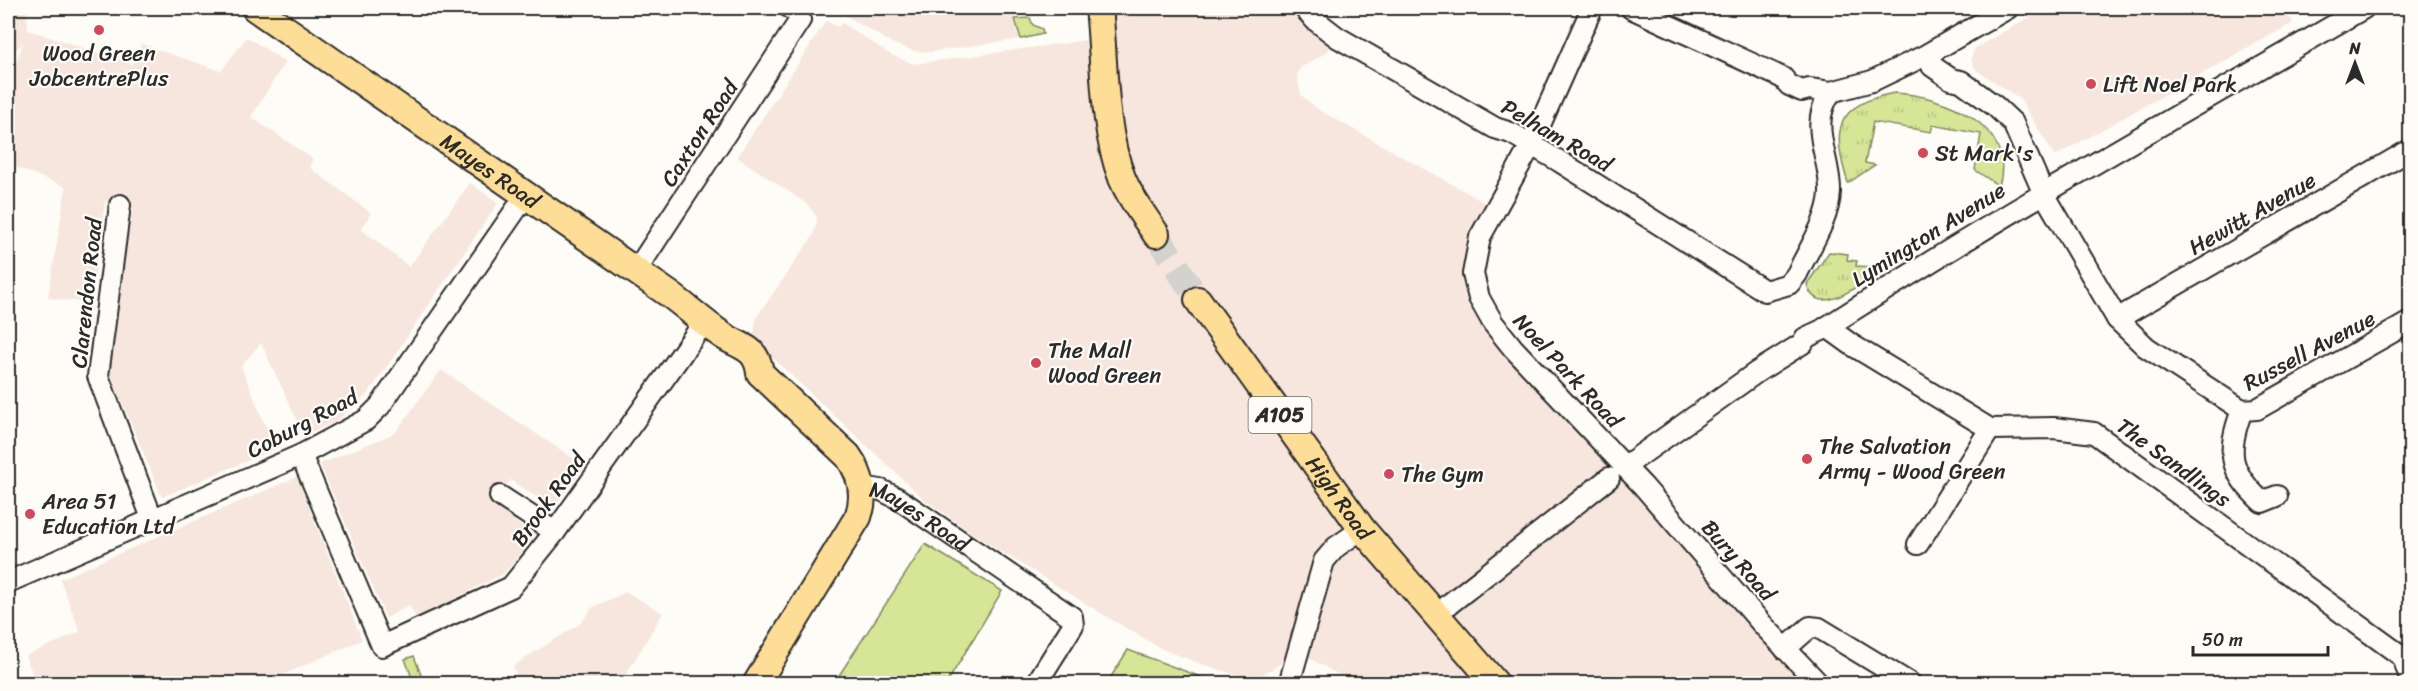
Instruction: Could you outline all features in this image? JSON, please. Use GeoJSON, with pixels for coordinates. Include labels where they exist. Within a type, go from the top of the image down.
{"type":"FeatureCollection","features":[{"type":"Feature","properties":{"kind":"main road","name":"Mayes Road"},"geometry":{"type":"LineString","coordinates":[[255,8],[636,271],[714,329],[728,354],[744,369],[760,372],[848,456],[858,473],[861,487]]}},
{"type":"Feature","properties":{"kind":"main road"},"geometry":{"type":"LineString","coordinates":[[1099,8],[1110,127],[1116,158],[1127,190],[1156,234]]}},
{"type":"Feature","properties":{"kind":"main road","name":"High Road"},"geometry":{"type":"LineString","coordinates":[[1198,300],[1362,529],[1496,684]]}},
{"type":"Feature","properties":{"kind":"main road"},"geometry":{"type":"LineString","coordinates":[[756,684],[854,525],[860,510],[861,487]]}},
{"type":"Feature","properties":{"kind":"street","name":"Pelham Road"},"geometry":{"type":"LineString","coordinates":[[1304,8],[1337,37],[1495,128],[1511,133],[1532,145],[1758,289],[1772,291],[1790,284],[1797,274],[1828,204],[1829,175],[1822,154],[1821,130],[1822,112],[1831,92]]}},
{"type":"Feature","properties":{"kind":"street","name":"Noel Park Road"},"geometry":{"type":"LineString","coordinates":[[1592,8],[1532,145],[1480,237],[1473,274],[1479,298],[1493,323],[1617,472]]}},
{"type":"Feature","properties":{"kind":"street"},"geometry":{"type":"LineString","coordinates":[[1631,8],[1662,14],[1783,78],[1793,77],[1805,83],[1809,89],[1831,92],[1872,81],[1928,56],[2008,8]]}},
{"type":"Feature","properties":{"kind":"street","name":"Lymington Avenue"},"geometry":{"type":"LineString","coordinates":[[1448,605],[1617,472],[1757,372],[1803,343],[1805,338],[1827,327],[1878,292],[2043,192],[2364,8]]}},
{"type":"Feature","properties":{"kind":"street","name":"Caxton Road"},"geometry":{"type":"LineString","coordinates":[[636,271],[795,14]]}},
{"type":"Feature","properties":{"kind":"street","name":"Russell Avenue"},"geometry":{"type":"LineString","coordinates":[[1928,56],[1932,66],[1951,79],[1961,81],[1995,105],[2013,123],[2043,192],[2117,319],[2146,347],[2242,410],[2257,409],[2410,323]]}},
{"type":"Feature","properties":{"kind":"street","name":"Hewitt Avenue"},"geometry":{"type":"LineString","coordinates":[[2117,319],[2410,150]]}},
{"type":"Feature","properties":{"kind":"street","name":"Coburg Road"},"geometry":{"type":"LineString","coordinates":[[8,582],[301,455],[366,420],[376,411],[526,195]]}},
{"type":"Feature","properties":{"kind":"street","name":"Clarendon Road"},"geometry":{"type":"LineString","coordinates":[[120,205],[98,376],[153,521]]}},
{"type":"Feature","properties":{"kind":"street"},"geometry":{"type":"LineString","coordinates":[[1827,327],[1852,345],[1990,429],[1918,544]]}},
{"type":"Feature","properties":{"kind":"street","name":"Brook Road"},"geometry":{"type":"LineString","coordinates":[[301,455],[382,646],[511,587],[714,329]]}},
{"type":"Feature","properties":{"kind":"street"},"geometry":{"type":"LineString","coordinates":[[2242,410],[2234,440],[2236,474],[2262,502],[2277,496]]}},
{"type":"Feature","properties":{"kind":"street","name":"The Sandlings"},"geometry":{"type":"LineString","coordinates":[[1990,429],[2054,428],[2094,434],[2403,657],[2410,678]]}},
{"type":"Feature","properties":{"kind":"street","name":"Bury Road"},"geometry":{"type":"LineString","coordinates":[[1617,472],[1819,684]]}},
{"type":"Feature","properties":{"kind":"street","name":"Mayes Road"},"geometry":{"type":"LineString","coordinates":[[861,487],[881,490],[897,498],[1072,617],[1073,625],[1036,684]]}},
{"type":"Feature","properties":{"kind":"street"},"geometry":{"type":"LineString","coordinates":[[500,496],[555,532]]}},
{"type":"Feature","properties":{"kind":"street"},"geometry":{"type":"LineString","coordinates":[[1289,684],[1324,561],[1336,548],[1362,529]]}},
{"type":"Feature","properties":{"kind":"street"},"geometry":{"type":"LineString","coordinates":[[1785,649],[1810,627],[1819,628],[1911,684]]}},
{"type":"Feature","properties":{"kind":"shaded area"},"geometry":{"type":"Polygon","coordinates":[[[8,8],[27,8],[28,30],[133,64],[141,44],[221,71],[247,37],[285,62],[251,117],[313,159],[309,167],[371,213],[361,229],[409,267],[470,183],[498,203],[368,394],[335,422],[304,435],[261,343],[241,366],[275,449],[162,497],[111,376],[110,355],[125,239],[134,208],[105,201],[91,303],[48,298],[66,187],[8,164],[8,86],[23,43],[8,57],[8,8]]]}},
{"type":"Feature","properties":{"kind":"shaded area"},"geometry":{"type":"Polygon","coordinates":[[[827,8],[1012,8],[1021,39],[929,52],[915,51],[893,44],[840,12],[836,14],[827,8]]]}},
{"type":"Feature","properties":{"kind":"shaded area"},"geometry":{"type":"Polygon","coordinates":[[[1099,8],[1304,8],[1337,37],[1327,52],[1300,68],[1297,75],[1301,95],[1319,110],[1496,209],[1480,237],[1479,298],[1819,683],[1353,683],[1299,652],[1254,680],[1201,664],[1162,649],[1109,618],[982,540],[925,500],[760,346],[754,335],[756,318],[813,236],[817,222],[816,216],[807,204],[737,157],[826,21],[838,27],[842,23],[891,55],[914,64],[1102,38],[1099,8]]]}},
{"type":"Feature","properties":{"kind":"shaded area","name":"Lift Noel Park"},"geometry":{"type":"Polygon","coordinates":[[[2046,8],[2284,8],[2293,23],[2055,156],[2020,99],[1975,69],[1971,58],[1975,48],[2046,8]]]}},
{"type":"Feature","properties":{"kind":"shaded area"},"geometry":{"type":"Polygon","coordinates":[[[441,370],[583,465],[554,508],[510,480],[494,504],[535,538],[503,574],[416,618],[409,605],[386,618],[320,464],[395,433],[441,370]]]}},
{"type":"Feature","properties":{"kind":"shaded area"},"geometry":{"type":"Polygon","coordinates":[[[297,477],[362,640],[264,683],[37,683],[25,656],[80,632],[60,579],[297,477]]]}},
{"type":"Feature","properties":{"kind":"shaded area"},"geometry":{"type":"Polygon","coordinates":[[[626,592],[663,613],[622,681],[626,683],[520,683],[513,666],[581,623],[593,607],[626,592]]]}},
{"type":"Feature","properties":{"kind":"green space"},"geometry":{"type":"Polygon","coordinates":[[[1030,18],[1033,25],[1042,29],[1043,34],[1021,39],[1015,19],[1030,18]]]}},
{"type":"Feature","properties":{"kind":"green space"},"geometry":{"type":"Polygon","coordinates":[[[1894,93],[1913,95],[1954,107],[1972,117],[1987,130],[1997,146],[2002,164],[1999,186],[1975,170],[1981,134],[1933,125],[1931,132],[1873,122],[1865,163],[1875,165],[1848,183],[1840,148],[1842,122],[1860,105],[1874,98],[1894,93]]]}},
{"type":"Feature","properties":{"kind":"green space"},"geometry":{"type":"Polygon","coordinates":[[[1829,252],[1848,254],[1847,260],[1857,261],[1856,266],[1874,267],[1879,271],[1840,296],[1820,300],[1812,295],[1807,284],[1829,252]]]}},
{"type":"Feature","properties":{"kind":"green space"},"geometry":{"type":"Polygon","coordinates":[[[925,544],[1002,591],[947,683],[834,683],[925,544]]]}},
{"type":"Feature","properties":{"kind":"green space"},"geometry":{"type":"Polygon","coordinates":[[[1128,650],[1217,683],[1107,683],[1128,650]]]}},
{"type":"Feature","properties":{"kind":"green space"},"geometry":{"type":"Polygon","coordinates":[[[414,656],[424,683],[414,683],[405,659],[414,656]]]}},
{"type":"Feature","properties":{"kind":"tunnel"},"geometry":{"type":"LineString","coordinates":[[1156,234],[1198,300]]}},
{"type":"Feature","properties":{"kind":"place","name":"Wood Green JobcentrePlus"},"geometry":{"type":"Point","coordinates":[99,30]}},
{"type":"Feature","properties":{"kind":"place","name":"Lift Noel Park"},"geometry":{"type":"Point","coordinates":[2091,84]}},
{"type":"Feature","properties":{"kind":"place","name":"St Mark's"},"geometry":{"type":"Point","coordinates":[1923,153]}},
{"type":"Feature","properties":{"kind":"place","name":"The Mall Wood Green"},"geometry":{"type":"Point","coordinates":[1036,363]}},
{"type":"Feature","properties":{"kind":"place","name":"The Salvation Army - Wood Green"},"geometry":{"type":"Point","coordinates":[1807,459]}},
{"type":"Feature","properties":{"kind":"place","name":"The Gym"},"geometry":{"type":"Point","coordinates":[1389,474]}},
{"type":"Feature","properties":{"kind":"place","name":"Area 51 Education Ltd"},"geometry":{"type":"Point","coordinates":[30,514]}}]}
